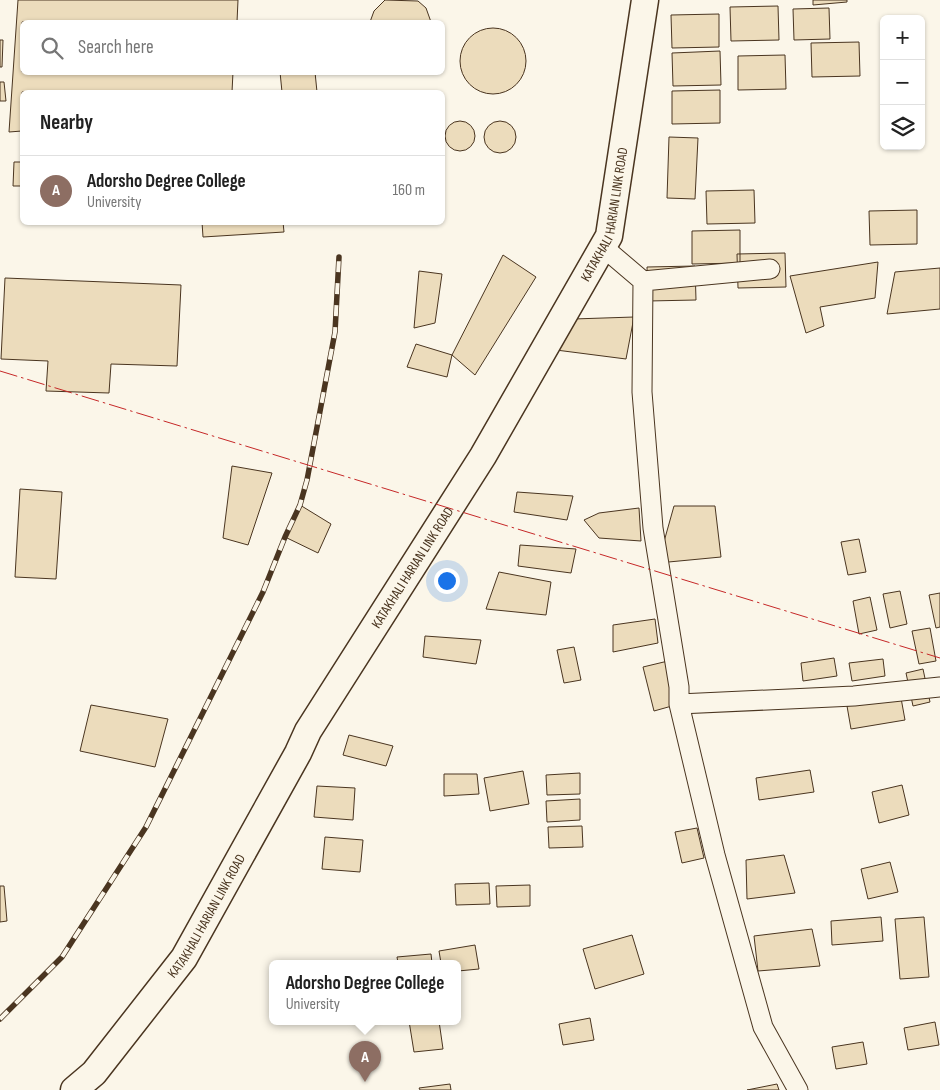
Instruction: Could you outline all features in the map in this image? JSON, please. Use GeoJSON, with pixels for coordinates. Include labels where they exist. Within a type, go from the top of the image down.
{"type":"FeatureCollection","features":[{"type":"Feature","properties":{"kind":"street","name":"KATAKHALI HARIAN LINK ROAD"},"geometry":{"type":"LineString","coordinates":[[74,1090],[94,1073],[184,958],[298,753],[308,731],[483,456],[609,236],[644,0]]}},
{"type":"Feature","properties":{"kind":"street"},"geometry":{"type":"LineString","coordinates":[[603,247],[643,281],[770,268]]}},
{"type":"Feature","properties":{"kind":"street"},"geometry":{"type":"LineString","coordinates":[[643,281],[642,392],[653,518],[658,563],[679,687],[680,704],[714,855],[763,1028],[798,1090]]}},
{"type":"Feature","properties":{"kind":"street"},"geometry":{"type":"LineString","coordinates":[[680,704],[854,696],[940,687]]}},
{"type":"Feature","properties":{"kind":"building"},"geometry":{"type":"Polygon","coordinates":[[[18,0],[238,0],[237,20],[20,20],[20,75],[233,75],[232,90],[20,90],[20,131],[9,132],[18,0]]]}},
{"type":"Feature","properties":{"kind":"building"},"geometry":{"type":"Polygon","coordinates":[[[385,0],[418,1],[426,8],[430,20],[371,20],[374,11],[385,0]]]}},
{"type":"Feature","properties":{"kind":"building"},"geometry":{"type":"Polygon","coordinates":[[[813,0],[847,0],[847,2],[813,5],[813,0]]]}},
{"type":"Feature","properties":{"kind":"building"},"geometry":{"type":"Polygon","coordinates":[[[778,6],[779,40],[731,41],[730,7],[778,6]]]}},
{"type":"Feature","properties":{"kind":"building"},"geometry":{"type":"Polygon","coordinates":[[[829,8],[830,39],[794,40],[793,9],[829,8]]]}},
{"type":"Feature","properties":{"kind":"building"},"geometry":{"type":"Polygon","coordinates":[[[719,14],[719,47],[672,48],[671,15],[719,14]]]}},
{"type":"Feature","properties":{"kind":"building"},"geometry":{"type":"Polygon","coordinates":[[[493,28],[506,31],[516,38],[523,48],[526,61],[523,74],[516,84],[506,91],[493,94],[480,91],[470,84],[463,74],[460,61],[463,48],[470,38],[480,31],[493,28]]]}},
{"type":"Feature","properties":{"kind":"building"},"geometry":{"type":"Polygon","coordinates":[[[0,40],[3,40],[2,67],[0,67],[0,40]]]}},
{"type":"Feature","properties":{"kind":"building"},"geometry":{"type":"Polygon","coordinates":[[[859,42],[860,76],[812,77],[811,43],[859,42]]]}},
{"type":"Feature","properties":{"kind":"building"},"geometry":{"type":"Polygon","coordinates":[[[720,51],[721,85],[673,86],[672,53],[720,51]]]}},
{"type":"Feature","properties":{"kind":"building"},"geometry":{"type":"Polygon","coordinates":[[[785,55],[786,89],[738,90],[738,56],[785,55]]]}},
{"type":"Feature","properties":{"kind":"building"},"geometry":{"type":"Polygon","coordinates":[[[280,75],[315,75],[317,90],[282,90],[280,75]]]}},
{"type":"Feature","properties":{"kind":"building"},"geometry":{"type":"Polygon","coordinates":[[[0,82],[4,82],[6,101],[0,101],[0,82]]]}},
{"type":"Feature","properties":{"kind":"building"},"geometry":{"type":"Polygon","coordinates":[[[720,90],[720,123],[672,124],[672,91],[720,90]]]}},
{"type":"Feature","properties":{"kind":"building"},"geometry":{"type":"Polygon","coordinates":[[[460,121],[471,125],[475,136],[471,147],[460,151],[449,147],[445,136],[449,125],[460,121]]]}},
{"type":"Feature","properties":{"kind":"building"},"geometry":{"type":"Polygon","coordinates":[[[500,121],[506,122],[511,126],[515,131],[515,143],[511,148],[506,152],[500,153],[494,152],[489,148],[485,143],[484,137],[485,131],[489,126],[494,122],[500,121]]]}},
{"type":"Feature","properties":{"kind":"building"},"geometry":{"type":"Polygon","coordinates":[[[669,137],[698,138],[695,199],[667,198],[669,137]]]}},
{"type":"Feature","properties":{"kind":"building"},"geometry":{"type":"Polygon","coordinates":[[[14,162],[20,162],[20,186],[13,186],[14,162]]]}},
{"type":"Feature","properties":{"kind":"building"},"geometry":{"type":"Polygon","coordinates":[[[754,190],[755,223],[707,224],[706,191],[754,190]]]}},
{"type":"Feature","properties":{"kind":"building"},"geometry":{"type":"Polygon","coordinates":[[[917,210],[917,244],[870,245],[869,211],[917,210]]]}},
{"type":"Feature","properties":{"kind":"building"},"geometry":{"type":"Polygon","coordinates":[[[202,225],[283,225],[284,232],[203,237],[202,225]]]}},
{"type":"Feature","properties":{"kind":"building"},"geometry":{"type":"Polygon","coordinates":[[[740,230],[740,263],[692,264],[692,231],[740,230]]]}},
{"type":"Feature","properties":{"kind":"building"},"geometry":{"type":"Polygon","coordinates":[[[785,253],[786,287],[738,288],[737,254],[785,253]]]}},
{"type":"Feature","properties":{"kind":"building"},"geometry":{"type":"Polygon","coordinates":[[[503,255],[536,277],[475,375],[452,355],[503,255]]]}},
{"type":"Feature","properties":{"kind":"building"},"geometry":{"type":"Polygon","coordinates":[[[878,262],[875,298],[820,307],[824,326],[806,333],[790,276],[878,262]]]}},
{"type":"Feature","properties":{"kind":"building"},"geometry":{"type":"Polygon","coordinates":[[[695,266],[696,300],[648,301],[647,267],[695,266]]]}},
{"type":"Feature","properties":{"kind":"building"},"geometry":{"type":"Polygon","coordinates":[[[940,268],[940,309],[887,314],[895,272],[940,268]]]}},
{"type":"Feature","properties":{"kind":"building"},"geometry":{"type":"Polygon","coordinates":[[[419,271],[442,274],[435,323],[414,328],[419,271]]]}},
{"type":"Feature","properties":{"kind":"building"},"geometry":{"type":"Polygon","coordinates":[[[5,278],[181,285],[177,366],[111,364],[109,393],[46,391],[48,361],[1,359],[5,278]]]}},
{"type":"Feature","properties":{"kind":"building"},"geometry":{"type":"Polygon","coordinates":[[[634,317],[626,359],[556,350],[573,319],[634,317]]]}},
{"type":"Feature","properties":{"kind":"building"},"geometry":{"type":"Polygon","coordinates":[[[416,344],[452,355],[447,377],[407,367],[416,344]]]}},
{"type":"Feature","properties":{"kind":"building"},"geometry":{"type":"Polygon","coordinates":[[[232,466],[272,473],[248,545],[223,538],[232,466]]]}},
{"type":"Feature","properties":{"kind":"building"},"geometry":{"type":"Polygon","coordinates":[[[20,489],[62,492],[56,579],[15,577],[20,489]]]}},
{"type":"Feature","properties":{"kind":"building"},"geometry":{"type":"Polygon","coordinates":[[[517,492],[573,496],[567,520],[514,512],[517,492]]]}},
{"type":"Feature","properties":{"kind":"building"},"geometry":{"type":"Polygon","coordinates":[[[300,505],[331,524],[318,553],[285,537],[300,505]]]}},
{"type":"Feature","properties":{"kind":"building"},"geometry":{"type":"Polygon","coordinates":[[[674,506],[715,506],[721,557],[658,563],[674,506]]]}},
{"type":"Feature","properties":{"kind":"building"},"geometry":{"type":"Polygon","coordinates":[[[639,508],[641,541],[599,538],[584,520],[599,513],[639,508]]]}},
{"type":"Feature","properties":{"kind":"building"},"geometry":{"type":"Polygon","coordinates":[[[859,539],[866,572],[848,575],[841,542],[859,539]]]}},
{"type":"Feature","properties":{"kind":"building"},"geometry":{"type":"Polygon","coordinates":[[[520,545],[576,549],[571,573],[518,566],[520,545]]]}},
{"type":"Feature","properties":{"kind":"building"},"geometry":{"type":"Polygon","coordinates":[[[499,572],[551,582],[546,615],[486,609],[499,572]]]}},
{"type":"Feature","properties":{"kind":"building"},"geometry":{"type":"Polygon","coordinates":[[[900,591],[907,624],[890,628],[883,594],[900,591]]]}},
{"type":"Feature","properties":{"kind":"building"},"geometry":{"type":"Polygon","coordinates":[[[940,593],[940,627],[936,628],[929,595],[940,593]]]}},
{"type":"Feature","properties":{"kind":"building"},"geometry":{"type":"Polygon","coordinates":[[[870,597],[877,630],[859,634],[853,601],[870,597]]]}},
{"type":"Feature","properties":{"kind":"building"},"geometry":{"type":"Polygon","coordinates":[[[655,619],[658,643],[613,652],[613,625],[655,619]]]}},
{"type":"Feature","properties":{"kind":"building"},"geometry":{"type":"Polygon","coordinates":[[[930,628],[936,661],[919,664],[912,631],[930,628]]]}},
{"type":"Feature","properties":{"kind":"building"},"geometry":{"type":"Polygon","coordinates":[[[425,636],[481,640],[476,664],[423,657],[425,636]]]}},
{"type":"Feature","properties":{"kind":"building"},"geometry":{"type":"Polygon","coordinates":[[[574,647],[581,680],[564,683],[557,650],[574,647]]]}},
{"type":"Feature","properties":{"kind":"building"},"geometry":{"type":"Polygon","coordinates":[[[834,658],[837,676],[803,681],[801,663],[834,658]]]}},
{"type":"Feature","properties":{"kind":"building"},"geometry":{"type":"Polygon","coordinates":[[[883,659],[885,676],[852,681],[849,663],[883,659]]]}},
{"type":"Feature","properties":{"kind":"building"},"geometry":{"type":"Polygon","coordinates":[[[668,661],[679,704],[654,711],[643,667],[668,661]]]}},
{"type":"Feature","properties":{"kind":"building"},"geometry":{"type":"Polygon","coordinates":[[[923,669],[930,702],[913,706],[906,673],[923,669]]]}},
{"type":"Feature","properties":{"kind":"building"},"geometry":{"type":"Polygon","coordinates":[[[901,698],[905,720],[851,729],[847,706],[901,698]]]}},
{"type":"Feature","properties":{"kind":"building"},"geometry":{"type":"Polygon","coordinates":[[[91,705],[168,719],[155,767],[80,751],[91,705]]]}},
{"type":"Feature","properties":{"kind":"building"},"geometry":{"type":"Polygon","coordinates":[[[349,735],[393,746],[386,766],[343,755],[349,735]]]}},
{"type":"Feature","properties":{"kind":"building"},"geometry":{"type":"Polygon","coordinates":[[[810,770],[814,792],[759,800],[756,778],[810,770]]]}},
{"type":"Feature","properties":{"kind":"building"},"geometry":{"type":"Polygon","coordinates":[[[523,771],[529,804],[490,811],[484,778],[523,771]]]}},
{"type":"Feature","properties":{"kind":"building"},"geometry":{"type":"Polygon","coordinates":[[[580,773],[580,794],[547,795],[546,775],[580,773]]]}},
{"type":"Feature","properties":{"kind":"building"},"geometry":{"type":"Polygon","coordinates":[[[444,774],[477,774],[479,794],[444,796],[444,774]]]}},
{"type":"Feature","properties":{"kind":"building"},"geometry":{"type":"Polygon","coordinates":[[[902,785],[909,815],[879,823],[872,792],[902,785]]]}},
{"type":"Feature","properties":{"kind":"building"},"geometry":{"type":"Polygon","coordinates":[[[317,786],[355,788],[353,820],[314,817],[317,786]]]}},
{"type":"Feature","properties":{"kind":"building"},"geometry":{"type":"Polygon","coordinates":[[[580,799],[580,820],[547,822],[546,801],[580,799]]]}},
{"type":"Feature","properties":{"kind":"building"},"geometry":{"type":"Polygon","coordinates":[[[582,826],[583,847],[549,848],[548,827],[582,826]]]}},
{"type":"Feature","properties":{"kind":"building"},"geometry":{"type":"Polygon","coordinates":[[[697,828],[704,858],[682,863],[675,832],[697,828]]]}},
{"type":"Feature","properties":{"kind":"building"},"geometry":{"type":"Polygon","coordinates":[[[325,837],[363,840],[360,872],[322,869],[325,837]]]}},
{"type":"Feature","properties":{"kind":"building"},"geometry":{"type":"Polygon","coordinates":[[[784,855],[795,893],[747,899],[746,860],[784,855]]]}},
{"type":"Feature","properties":{"kind":"building"},"geometry":{"type":"Polygon","coordinates":[[[890,862],[898,892],[868,899],[861,869],[890,862]]]}},
{"type":"Feature","properties":{"kind":"building"},"geometry":{"type":"Polygon","coordinates":[[[489,883],[490,904],[456,905],[455,884],[489,883]]]}},
{"type":"Feature","properties":{"kind":"building"},"geometry":{"type":"Polygon","coordinates":[[[530,885],[530,906],[497,907],[496,886],[530,885]]]}},
{"type":"Feature","properties":{"kind":"building"},"geometry":{"type":"Polygon","coordinates":[[[0,886],[4,886],[7,921],[0,922],[0,886]]]}},
{"type":"Feature","properties":{"kind":"building"},"geometry":{"type":"Polygon","coordinates":[[[881,917],[883,941],[832,945],[831,921],[881,917]]]}},
{"type":"Feature","properties":{"kind":"building"},"geometry":{"type":"Polygon","coordinates":[[[924,917],[929,977],[900,979],[895,919],[924,917]]]}},
{"type":"Feature","properties":{"kind":"building"},"geometry":{"type":"Polygon","coordinates":[[[812,929],[820,966],[758,971],[754,936],[812,929]]]}},
{"type":"Feature","properties":{"kind":"building"},"geometry":{"type":"Polygon","coordinates":[[[632,935],[644,974],[595,989],[583,949],[632,935]]]}},
{"type":"Feature","properties":{"kind":"building"},"geometry":{"type":"Polygon","coordinates":[[[475,945],[479,969],[461,971],[461,960],[440,960],[439,951],[475,945]]]}},
{"type":"Feature","properties":{"kind":"building"},"geometry":{"type":"Polygon","coordinates":[[[431,954],[432,960],[398,960],[397,957],[431,954]]]}},
{"type":"Feature","properties":{"kind":"building"},"geometry":{"type":"Polygon","coordinates":[[[590,1018],[594,1040],[563,1045],[559,1024],[590,1018]]]}},
{"type":"Feature","properties":{"kind":"building"},"geometry":{"type":"Polygon","coordinates":[[[935,1022],[939,1045],[908,1050],[904,1028],[935,1022]]]}},
{"type":"Feature","properties":{"kind":"building"},"geometry":{"type":"Polygon","coordinates":[[[410,1025],[440,1025],[443,1049],[414,1052],[410,1025]]]}},
{"type":"Feature","properties":{"kind":"building"},"geometry":{"type":"Polygon","coordinates":[[[863,1042],[867,1064],[836,1069],[832,1047],[863,1042]]]}},
{"type":"Feature","properties":{"kind":"building"},"geometry":{"type":"Polygon","coordinates":[[[450,1084],[451,1090],[420,1090],[419,1088],[450,1084]]]}},
{"type":"Feature","properties":{"kind":"building"},"geometry":{"type":"Polygon","coordinates":[[[777,1084],[779,1090],[747,1090],[777,1084]]]}},
{"type":"Feature","properties":{"kind":"railway"},"geometry":{"type":"LineString","coordinates":[[0,1019],[62,957],[146,827],[263,592],[300,505],[307,480],[335,332],[339,257]]}},
{"type":"Feature","properties":{"kind":"power"},"geometry":{"type":"LineString","coordinates":[[0,371],[940,658]]}},
{"type":"Feature","properties":{"kind":"place","name":"Adorsho Degree College"},"geometry":{"type":"Point","coordinates":[365,1082]}}]}
